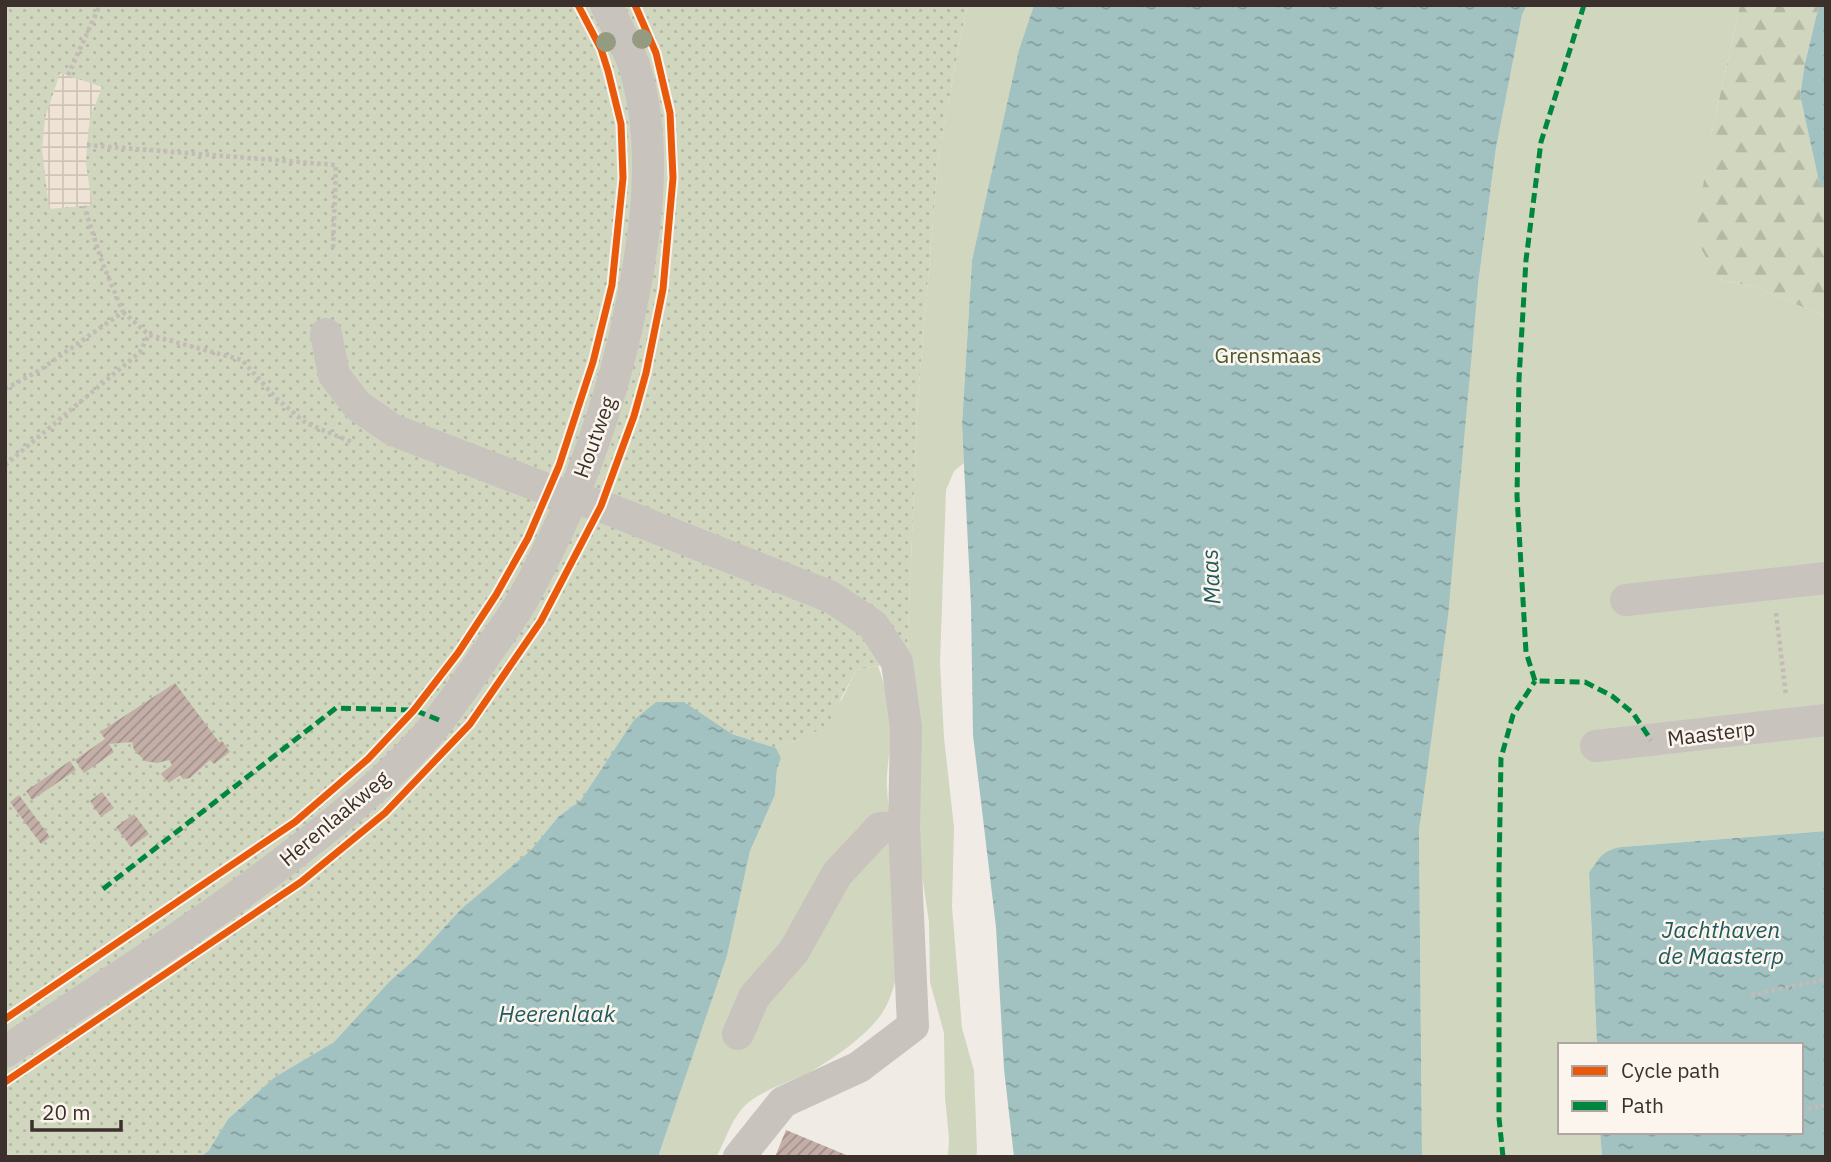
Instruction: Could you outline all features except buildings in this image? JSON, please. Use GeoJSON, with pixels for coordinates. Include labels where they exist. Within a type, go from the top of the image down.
{"type":"FeatureCollection","features":[{"type":"Feature","properties":{"kind":"street","name":"Houtweg"},"geometry":{"type":"LineString","coordinates":[[606,5],[636,72],[644,107],[647,181],[639,270],[617,370],[589,457],[572,498],[601,506],[831,597],[873,625],[897,662],[906,728],[904,812],[913,1026],[859,1067],[783,1102],[739,1157]]}},
{"type":"Feature","properties":{"kind":"street"},"geometry":{"type":"LineString","coordinates":[[326,334],[334,375],[358,406],[393,430],[572,498]]}},
{"type":"Feature","properties":{"kind":"street","name":"Herenlaakweg"},"geometry":{"type":"LineString","coordinates":[[5,1052],[271,872],[351,808],[427,735],[469,680],[522,601],[572,498]]}},
{"type":"Feature","properties":{"kind":"street"},"geometry":{"type":"LineString","coordinates":[[1626,600],[1826,578]]}},
{"type":"Feature","properties":{"kind":"street","name":"Maasterp"},"geometry":{"type":"LineString","coordinates":[[1596,746],[1826,720]]}},
{"type":"Feature","properties":{"kind":"street"},"geometry":{"type":"LineString","coordinates":[[738,1034],[754,997],[794,951],[837,874],[880,828],[904,812]]}},
{"type":"Feature","properties":{"kind":"path"},"geometry":{"type":"LineString","coordinates":[[68,75],[100,5]]}},
{"type":"Feature","properties":{"kind":"path"},"geometry":{"type":"LineString","coordinates":[[87,145],[336,165],[333,251]]}},
{"type":"Feature","properties":{"kind":"path"},"geometry":{"type":"LineString","coordinates":[[84,206],[102,262],[123,312],[149,335],[242,360],[277,399],[306,423],[358,444]]}},
{"type":"Feature","properties":{"kind":"path"},"geometry":{"type":"LineString","coordinates":[[5,389],[40,370],[123,312]]}},
{"type":"Feature","properties":{"kind":"path"},"geometry":{"type":"LineString","coordinates":[[5,465],[140,352],[149,335]]}},
{"type":"Feature","properties":{"kind":"path"},"geometry":{"type":"LineString","coordinates":[[1773,584],[1789,724]]}},
{"type":"Feature","properties":{"kind":"path"},"geometry":{"type":"LineString","coordinates":[[1751,995],[1826,979]]}},
{"type":"Feature","properties":{"kind":"path"},"geometry":{"type":"LineString","coordinates":[[1803,1110],[1826,1105]]}},
{"type":"Feature","properties":{"kind":"green space"},"geometry":{"type":"Polygon","coordinates":[[[5,5],[967,5],[939,151],[918,395],[907,655],[878,666],[856,670],[827,725],[804,738],[776,748],[732,734],[708,720],[619,744],[581,800],[558,817],[531,850],[461,909],[334,1042],[275,1077],[228,1119],[209,1150],[201,1157],[5,1157],[5,5]]]}},
{"type":"Feature","properties":{"kind":"green space"},"geometry":{"type":"Polygon","coordinates":[[[967,5],[1034,5],[1019,51],[972,260],[962,425],[964,463],[954,471],[946,490],[940,663],[944,738],[954,827],[952,907],[962,1028],[974,1071],[977,1151],[976,1157],[948,1157],[944,1033],[930,982],[929,922],[920,862],[907,655],[918,395],[939,151],[967,5]]]}},
{"type":"Feature","properties":{"kind":"green space"},"geometry":{"type":"Polygon","coordinates":[[[1527,5],[1740,5],[1711,136],[1719,279],[1758,288],[1826,317],[1826,706],[1589,733],[1586,759],[1826,733],[1826,831],[1621,847],[1589,873],[1597,1043],[1558,1043],[1558,1134],[1600,1134],[1602,1157],[1422,1157],[1419,830],[1478,285],[1496,148],[1522,15],[1527,5]]]}},
{"type":"Feature","properties":{"kind":"green space"},"geometry":{"type":"Polygon","coordinates":[[[1740,5],[1819,5],[1800,95],[1819,182],[1826,191],[1826,317],[1758,288],[1719,279],[1695,238],[1711,136],[1740,5]]]}},
{"type":"Feature","properties":{"kind":"green space"},"geometry":{"type":"Polygon","coordinates":[[[878,666],[890,720],[887,787],[899,908],[897,971],[890,998],[877,1020],[846,1049],[810,1072],[764,1093],[747,1104],[734,1121],[716,1157],[658,1157],[727,956],[750,851],[775,795],[777,769],[781,758],[776,748],[804,738],[842,699],[856,670],[878,666]]]}},
{"type":"Feature","properties":{"kind":"shaded area"},"geometry":{"type":"Polygon","coordinates":[[[60,73],[102,87],[90,118],[87,145],[86,163],[92,205],[49,209],[42,149],[45,118],[60,73]]]}},
{"type":"Feature","properties":{"kind":"water","name":"Grensmaas"},"geometry":{"type":"Polygon","coordinates":[[[1034,5],[1527,5],[1522,15],[1496,148],[1478,285],[1448,616],[1419,830],[1422,1157],[1014,1157],[1004,1069],[996,927],[973,735],[971,605],[962,425],[972,260],[1019,50],[1034,5]]]}},
{"type":"Feature","properties":{"kind":"water"},"geometry":{"type":"Polygon","coordinates":[[[1819,5],[1826,5],[1826,191],[1819,182],[1800,95],[1819,5]]]}},
{"type":"Feature","properties":{"kind":"water","name":"Heerenlaak"},"geometry":{"type":"Polygon","coordinates":[[[656,702],[684,702],[732,734],[776,748],[781,758],[777,769],[775,795],[750,851],[727,956],[658,1157],[201,1157],[209,1150],[228,1119],[275,1077],[334,1042],[461,909],[531,850],[558,817],[581,800],[634,720],[656,702]]]}},
{"type":"Feature","properties":{"kind":"water","name":"Jachthaven de Maasterp"},"geometry":{"type":"Polygon","coordinates":[[[1826,831],[1826,1157],[1602,1157],[1600,1134],[1803,1134],[1803,1043],[1597,1043],[1589,873],[1605,853],[1621,847],[1826,831]]]}},
{"type":"Feature","properties":{"kind":"marked path"},"geometry":{"type":"LineString","coordinates":[[1584,5],[1541,142],[1526,260],[1519,379],[1517,496],[1526,652],[1535,681],[1585,682],[1612,696],[1633,713],[1651,740]]}},
{"type":"Feature","properties":{"kind":"marked path"},"geometry":{"type":"LineString","coordinates":[[1503,1157],[1499,1118],[1501,758],[1513,715],[1535,681]]}},
{"type":"Feature","properties":{"kind":"marked path"},"geometry":{"type":"LineString","coordinates":[[103,889],[336,708],[414,710],[439,720]]}},
{"type":"Feature","properties":{"kind":"cycle path"},"geometry":{"type":"LineString","coordinates":[[5,1019],[295,822],[368,759],[414,710],[458,653],[496,595],[528,538],[559,466],[593,362],[612,285],[623,178],[621,124],[601,49],[578,5]]}},
{"type":"Feature","properties":{"kind":"cycle path"},"geometry":{"type":"LineString","coordinates":[[5,1082],[301,882],[385,813],[470,724],[541,621],[601,506],[634,416],[646,373],[663,289],[673,178],[670,113],[656,53],[635,5]]}},
{"type":"Feature","properties":{"kind":"water label","name":"Maas"},"geometry":{"type":"Point","coordinates":[1210,577]}}]}
